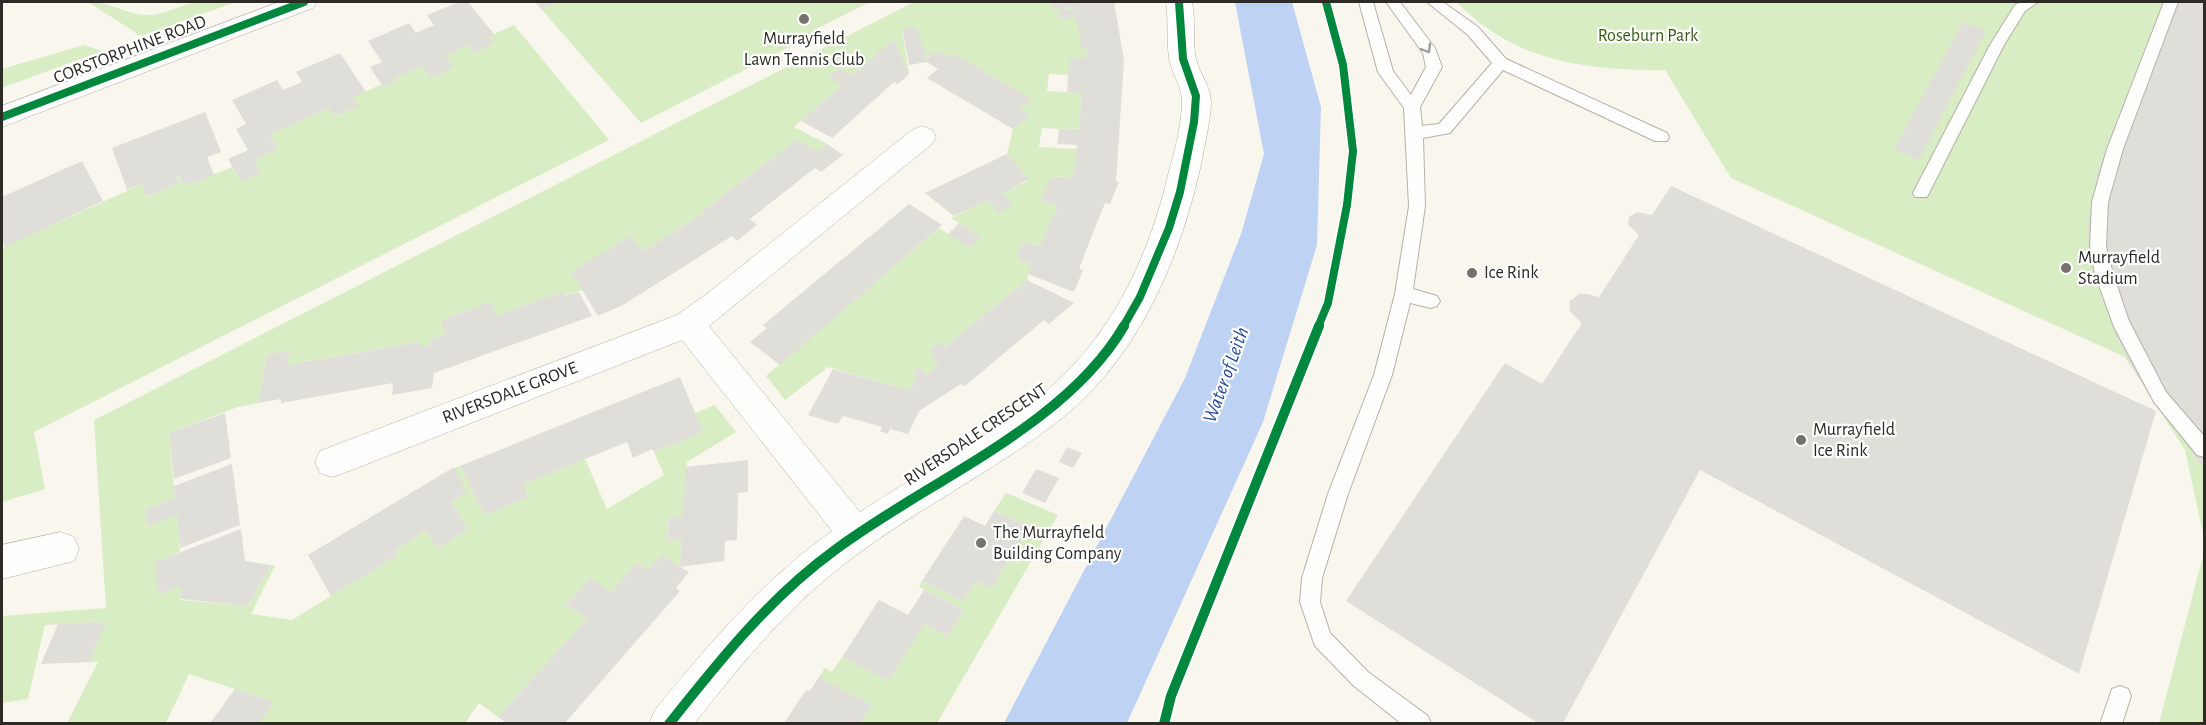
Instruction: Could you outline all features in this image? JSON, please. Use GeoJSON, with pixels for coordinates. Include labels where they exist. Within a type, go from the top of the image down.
{"type":"FeatureCollection","features":[{"type":"Feature","properties":{"kind":"street","name":"CORSTORPHINE ROAD"},"geometry":{"type":"LineString","coordinates":[[2,117],[304,2]]}},
{"type":"Feature","properties":{"kind":"street","name":"RIVERSDALE CRESCENT"},"geometry":{"type":"LineString","coordinates":[[669,723],[707,676],[771,606],[808,571],[856,534],[1046,411],[1101,359],[1149,284],[1161,256],[1190,144],[1195,89],[1183,66],[1179,2]]}},
{"type":"Feature","properties":{"kind":"street","name":"RIVERSDALE GROVE"},"geometry":{"type":"LineString","coordinates":[[332,462],[688,324],[719,302],[922,137]]}},
{"type":"Feature","properties":{"kind":"street"},"geometry":{"type":"LineString","coordinates":[[688,324],[856,534]]}},
{"type":"Feature","properties":{"kind":"street"},"geometry":{"type":"LineString","coordinates":[[2,562],[61,549]]}},
{"type":"Feature","properties":{"kind":"lane"},"geometry":{"type":"LineString","coordinates":[[1366,2],[1386,72],[1412,107],[1417,206],[1404,294],[1383,375],[1338,494],[1312,578],[1310,602],[1322,639],[1361,679],[1420,723]]}},
{"type":"Feature","properties":{"kind":"lane"},"geometry":{"type":"LineString","coordinates":[[1393,2],[1430,52],[1434,67],[1412,107]]}},
{"type":"Feature","properties":{"kind":"lane"},"geometry":{"type":"LineString","coordinates":[[1434,2],[1473,31],[1501,63],[1661,137]]}},
{"type":"Feature","properties":{"kind":"lane"},"geometry":{"type":"LineString","coordinates":[[1921,194],[1997,45],[2020,8],[2031,2]]}},
{"type":"Feature","properties":{"kind":"lane"},"geometry":{"type":"LineString","coordinates":[[2171,2],[2115,149],[2100,202],[2098,246],[2120,322],[2160,397],[2205,449]]}},
{"type":"Feature","properties":{"kind":"lane"},"geometry":{"type":"LineString","coordinates":[[1415,133],[1444,129],[1501,63]]}},
{"type":"Feature","properties":{"kind":"lane"},"geometry":{"type":"LineString","coordinates":[[1404,294],[1431,301]]}},
{"type":"Feature","properties":{"kind":"lane"},"geometry":{"type":"LineString","coordinates":[[2111,723],[2120,696]]}},
{"type":"Feature","properties":{"kind":"green space"},"geometry":{"type":"Polygon","coordinates":[[[88,2],[148,15],[198,2],[236,2],[141,36],[88,2]]]}},
{"type":"Feature","properties":{"kind":"green space"},"geometry":{"type":"Polygon","coordinates":[[[561,2],[870,2],[816,29],[801,41],[641,123],[542,10],[561,2]]]}},
{"type":"Feature","properties":{"kind":"green space"},"geometry":{"type":"Polygon","coordinates":[[[914,2],[1051,2],[1053,8],[1075,7],[1075,9],[1058,10],[1060,18],[1076,17],[1087,48],[1086,58],[1068,75],[1049,74],[1047,91],[1082,93],[1079,130],[1042,128],[1039,147],[1077,149],[1074,175],[1071,175],[1069,179],[1059,177],[1050,180],[1041,201],[1058,205],[1040,246],[1023,242],[1017,256],[1020,261],[1032,264],[1027,280],[945,347],[940,343],[929,351],[935,356],[932,359],[939,365],[928,375],[919,368],[913,372],[917,377],[909,390],[828,367],[785,400],[766,376],[939,228],[970,248],[981,237],[951,218],[988,200],[998,212],[1013,205],[1003,193],[1029,180],[1007,154],[1013,129],[1030,115],[1020,109],[1031,99],[956,55],[952,58],[937,52],[928,57],[927,62],[917,27],[902,30],[909,74],[894,40],[853,75],[839,68],[829,77],[842,85],[794,127],[827,144],[817,151],[796,140],[703,211],[705,212],[644,251],[630,237],[571,272],[582,290],[566,296],[564,291],[496,316],[491,302],[441,320],[445,335],[432,339],[432,344],[420,347],[420,342],[287,365],[290,352],[267,355],[258,403],[238,407],[169,433],[175,498],[146,509],[147,526],[177,515],[180,552],[155,562],[180,586],[181,600],[248,606],[271,565],[275,566],[251,614],[292,620],[397,555],[395,550],[426,531],[437,548],[468,529],[451,502],[454,468],[460,466],[485,515],[528,497],[524,484],[585,459],[607,509],[664,475],[654,452],[702,432],[695,413],[715,405],[736,432],[687,462],[683,515],[669,517],[667,541],[682,539],[680,567],[662,555],[648,570],[637,563],[611,592],[591,578],[566,605],[587,619],[498,717],[479,703],[465,723],[259,723],[274,702],[189,674],[166,723],[67,723],[98,662],[89,662],[105,622],[45,625],[28,699],[2,703],[2,616],[106,608],[94,420],[914,2]]]}},
{"type":"Feature","properties":{"kind":"green space","name":"Murrayfield Stadium"},"geometry":{"type":"Polygon","coordinates":[[[1456,2],[2204,2],[2204,538],[2185,450],[2125,357],[1731,178],[1665,70],[1617,69],[1570,63],[1548,57],[1504,39],[1480,23],[1456,2]]]}},
{"type":"Feature","properties":{"kind":"green space"},"geometry":{"type":"Polygon","coordinates":[[[514,25],[609,140],[34,432],[45,489],[2,502],[2,248],[142,184],[147,197],[179,183],[174,171],[185,186],[232,167],[241,182],[254,160],[278,149],[270,134],[329,108],[335,117],[358,106],[353,97],[382,84],[384,86],[422,66],[430,78],[445,56],[468,45],[474,53],[495,43],[490,36],[514,25]]]}},
{"type":"Feature","properties":{"kind":"green space"},"geometry":{"type":"Polygon","coordinates":[[[84,45],[102,51],[2,88],[2,69],[84,45]]]}},
{"type":"Feature","properties":{"kind":"green space"},"geometry":{"type":"Polygon","coordinates":[[[1006,493],[1058,515],[937,723],[860,723],[871,705],[819,677],[825,668],[832,672],[842,657],[888,681],[925,624],[948,636],[964,610],[919,587],[922,581],[963,601],[976,581],[991,589],[1029,527],[994,511],[1006,493]]]}},
{"type":"Feature","properties":{"kind":"green space"},"geometry":{"type":"Polygon","coordinates":[[[2204,553],[2204,723],[2159,723],[2203,556],[2204,553]]]}},
{"type":"Feature","properties":{"kind":"water","name":"Water of Leith"},"geometry":{"type":"Polygon","coordinates":[[[1235,2],[1292,2],[1321,107],[1317,245],[1263,422],[1127,723],[1004,723],[1185,378],[1241,234],[1264,154],[1235,2]]]}},
{"type":"Feature","properties":{"kind":"building"},"geometry":{"type":"Polygon","coordinates":[[[459,2],[468,2],[494,34],[490,36],[495,43],[474,53],[468,45],[445,56],[454,67],[430,78],[422,66],[394,79],[396,81],[383,87],[370,67],[382,62],[368,41],[409,23],[416,33],[434,25],[427,15],[459,2]]]}},
{"type":"Feature","properties":{"kind":"building"},"geometry":{"type":"Polygon","coordinates":[[[535,2],[561,2],[542,10],[535,2]]]}},
{"type":"Feature","properties":{"kind":"building"},"geometry":{"type":"Polygon","coordinates":[[[1051,2],[1114,2],[1124,60],[1116,181],[1119,182],[1110,204],[1105,203],[1079,269],[1083,270],[1074,292],[1028,274],[1032,264],[1020,261],[1017,256],[1023,242],[1040,246],[1058,205],[1041,201],[1050,179],[1059,177],[1069,179],[1071,175],[1074,175],[1077,145],[1057,144],[1059,129],[1079,130],[1082,93],[1067,92],[1068,75],[1070,58],[1086,58],[1087,48],[1082,49],[1076,17],[1060,19],[1058,10],[1075,9],[1074,7],[1053,9],[1051,2]]]}},
{"type":"Feature","properties":{"kind":"building"},"geometry":{"type":"Polygon","coordinates":[[[2166,2],[2204,2],[2204,469],[2137,376],[2115,334],[2091,261],[2088,227],[2098,170],[2166,2]]]}},
{"type":"Feature","properties":{"kind":"building"},"geometry":{"type":"Polygon","coordinates":[[[1963,22],[1986,31],[1919,160],[1894,149],[1963,22]]]}},
{"type":"Feature","properties":{"kind":"building"},"geometry":{"type":"Polygon","coordinates":[[[917,27],[927,60],[930,54],[936,52],[952,58],[956,55],[1032,99],[1020,109],[1030,115],[1013,129],[927,78],[938,69],[927,62],[909,65],[902,29],[917,27]]]}},
{"type":"Feature","properties":{"kind":"building"},"geometry":{"type":"Polygon","coordinates":[[[894,39],[909,74],[898,84],[894,82],[832,138],[801,121],[842,85],[828,78],[839,68],[853,75],[894,39]]]}},
{"type":"Feature","properties":{"kind":"building"},"geometry":{"type":"Polygon","coordinates":[[[340,53],[366,92],[353,97],[359,106],[334,117],[329,108],[270,134],[278,149],[254,160],[261,173],[241,182],[228,159],[248,150],[236,129],[246,124],[232,100],[277,80],[283,90],[293,86],[302,82],[296,72],[340,53]]]}},
{"type":"Feature","properties":{"kind":"building"},"geometry":{"type":"Polygon","coordinates":[[[205,112],[221,152],[207,157],[214,175],[185,186],[174,171],[179,183],[146,197],[142,184],[127,190],[112,148],[205,112]]]}},
{"type":"Feature","properties":{"kind":"building"},"geometry":{"type":"Polygon","coordinates":[[[796,140],[817,151],[827,144],[843,155],[821,172],[815,168],[750,219],[757,225],[737,241],[732,236],[623,305],[598,316],[571,272],[630,236],[644,251],[705,212],[703,211],[796,140]]]}},
{"type":"Feature","properties":{"kind":"building"},"geometry":{"type":"Polygon","coordinates":[[[1007,154],[1029,179],[1003,193],[1013,205],[998,213],[988,200],[954,216],[925,193],[1007,154]]]}},
{"type":"Feature","properties":{"kind":"building"},"geometry":{"type":"Polygon","coordinates":[[[82,161],[103,201],[5,247],[2,239],[2,197],[82,161]]]}},
{"type":"Feature","properties":{"kind":"building","name":"Murrayfield Ice Rink"},"geometry":{"type":"Polygon","coordinates":[[[1671,186],[2156,411],[2079,674],[1700,470],[1563,723],[1538,723],[1346,601],[1505,363],[1542,384],[1582,323],[1570,312],[1569,302],[1579,294],[1599,297],[1639,235],[1628,225],[1629,217],[1637,212],[1652,215],[1671,186]]]}},
{"type":"Feature","properties":{"kind":"building"},"geometry":{"type":"Polygon","coordinates":[[[909,204],[942,225],[780,365],[750,342],[767,328],[763,325],[909,204]]]}},
{"type":"Feature","properties":{"kind":"building"},"geometry":{"type":"Polygon","coordinates":[[[959,223],[982,237],[970,248],[948,234],[959,223]]]}},
{"type":"Feature","properties":{"kind":"building"},"geometry":{"type":"Polygon","coordinates":[[[1027,280],[1074,303],[1049,324],[1044,320],[965,386],[961,384],[919,411],[908,434],[890,429],[888,434],[880,431],[882,427],[843,416],[838,424],[808,415],[833,369],[909,390],[917,377],[913,372],[919,368],[928,375],[939,365],[931,359],[935,356],[929,351],[940,343],[945,347],[1027,280]]]}},
{"type":"Feature","properties":{"kind":"building"},"geometry":{"type":"Polygon","coordinates":[[[564,291],[566,296],[579,292],[592,316],[434,373],[432,388],[392,395],[393,383],[281,403],[281,399],[258,403],[267,355],[290,351],[287,365],[420,342],[420,347],[432,344],[431,339],[445,335],[441,320],[491,302],[496,316],[564,291]]]}},
{"type":"Feature","properties":{"kind":"building"},"geometry":{"type":"Polygon","coordinates":[[[680,377],[703,432],[654,452],[652,449],[633,458],[627,442],[524,484],[528,497],[485,515],[460,466],[680,377]]]}},
{"type":"Feature","properties":{"kind":"building"},"geometry":{"type":"Polygon","coordinates":[[[225,413],[231,458],[174,479],[169,433],[225,413]]]}},
{"type":"Feature","properties":{"kind":"building"},"geometry":{"type":"Polygon","coordinates":[[[1067,447],[1082,453],[1073,468],[1059,462],[1067,447]]]}},
{"type":"Feature","properties":{"kind":"building"},"geometry":{"type":"Polygon","coordinates":[[[748,460],[748,492],[738,493],[737,540],[725,541],[724,561],[680,567],[682,539],[667,541],[669,517],[683,515],[686,467],[748,460]]]}},
{"type":"Feature","properties":{"kind":"building"},"geometry":{"type":"Polygon","coordinates":[[[232,464],[240,525],[180,548],[177,515],[147,526],[146,509],[175,498],[174,486],[232,464]]]}},
{"type":"Feature","properties":{"kind":"building"},"geometry":{"type":"Polygon","coordinates":[[[454,467],[467,492],[451,502],[468,529],[437,548],[426,531],[395,550],[398,555],[331,596],[308,555],[454,467]]]}},
{"type":"Feature","properties":{"kind":"building"},"geometry":{"type":"Polygon","coordinates":[[[1036,469],[1059,478],[1045,503],[1022,493],[1036,469]]]}},
{"type":"Feature","properties":{"kind":"building"},"geometry":{"type":"Polygon","coordinates":[[[994,511],[1029,527],[991,589],[976,581],[963,601],[922,581],[964,516],[985,526],[994,511]]]}},
{"type":"Feature","properties":{"kind":"building"},"geometry":{"type":"Polygon","coordinates":[[[241,529],[245,561],[271,565],[248,606],[181,599],[180,586],[158,595],[155,562],[241,529]]]}},
{"type":"Feature","properties":{"kind":"building"},"geometry":{"type":"Polygon","coordinates":[[[662,555],[689,572],[676,588],[680,591],[565,723],[506,723],[498,717],[587,619],[566,605],[591,578],[611,592],[637,563],[648,570],[662,555]]]}},
{"type":"Feature","properties":{"kind":"building"},"geometry":{"type":"Polygon","coordinates":[[[924,590],[964,610],[948,636],[925,624],[888,681],[842,657],[879,600],[908,615],[924,590]]]}},
{"type":"Feature","properties":{"kind":"building"},"geometry":{"type":"Polygon","coordinates":[[[106,622],[89,662],[41,664],[58,624],[106,622]]]}},
{"type":"Feature","properties":{"kind":"building"},"geometry":{"type":"Polygon","coordinates":[[[819,677],[872,705],[860,723],[784,723],[806,690],[810,691],[819,677]]]}},
{"type":"Feature","properties":{"kind":"building"},"geometry":{"type":"Polygon","coordinates":[[[235,689],[274,702],[259,723],[210,723],[235,689]]]}},
{"type":"Feature","properties":{"kind":"cycle path"},"geometry":{"type":"LineString","coordinates":[[2,117],[304,2]]}},
{"type":"Feature","properties":{"kind":"cycle path"},"geometry":{"type":"LineString","coordinates":[[669,724],[766,610],[810,570],[859,532],[993,448],[1045,412],[1100,360],[1140,297],[1156,263],[1180,192],[1194,122],[1196,96],[1194,84],[1183,59],[1179,2]]}},
{"type":"Feature","properties":{"kind":"cycle path"},"geometry":{"type":"LineString","coordinates":[[1164,724],[1171,696],[1328,303],[1347,205],[1353,151],[1343,65],[1326,2]]}},
{"type":"Feature","properties":{"kind":"place","name":"Murrayfield Lawn Tennis Club"},"geometry":{"type":"Point","coordinates":[804,19]}},
{"type":"Feature","properties":{"kind":"place","name":"Murrayfield Stadium"},"geometry":{"type":"Point","coordinates":[2066,268]}},
{"type":"Feature","properties":{"kind":"place","name":"Ice Rink"},"geometry":{"type":"Point","coordinates":[1472,273]}},
{"type":"Feature","properties":{"kind":"place","name":"Murrayfield Ice Rink"},"geometry":{"type":"Point","coordinates":[1801,440]}},
{"type":"Feature","properties":{"kind":"place","name":"The Murrayfield Building Company"},"geometry":{"type":"Point","coordinates":[981,543]}},
{"type":"Feature","properties":{"kind":"park label","name":"Roseburn Park"},"geometry":{"type":"Point","coordinates":[1648,36]}}]}
